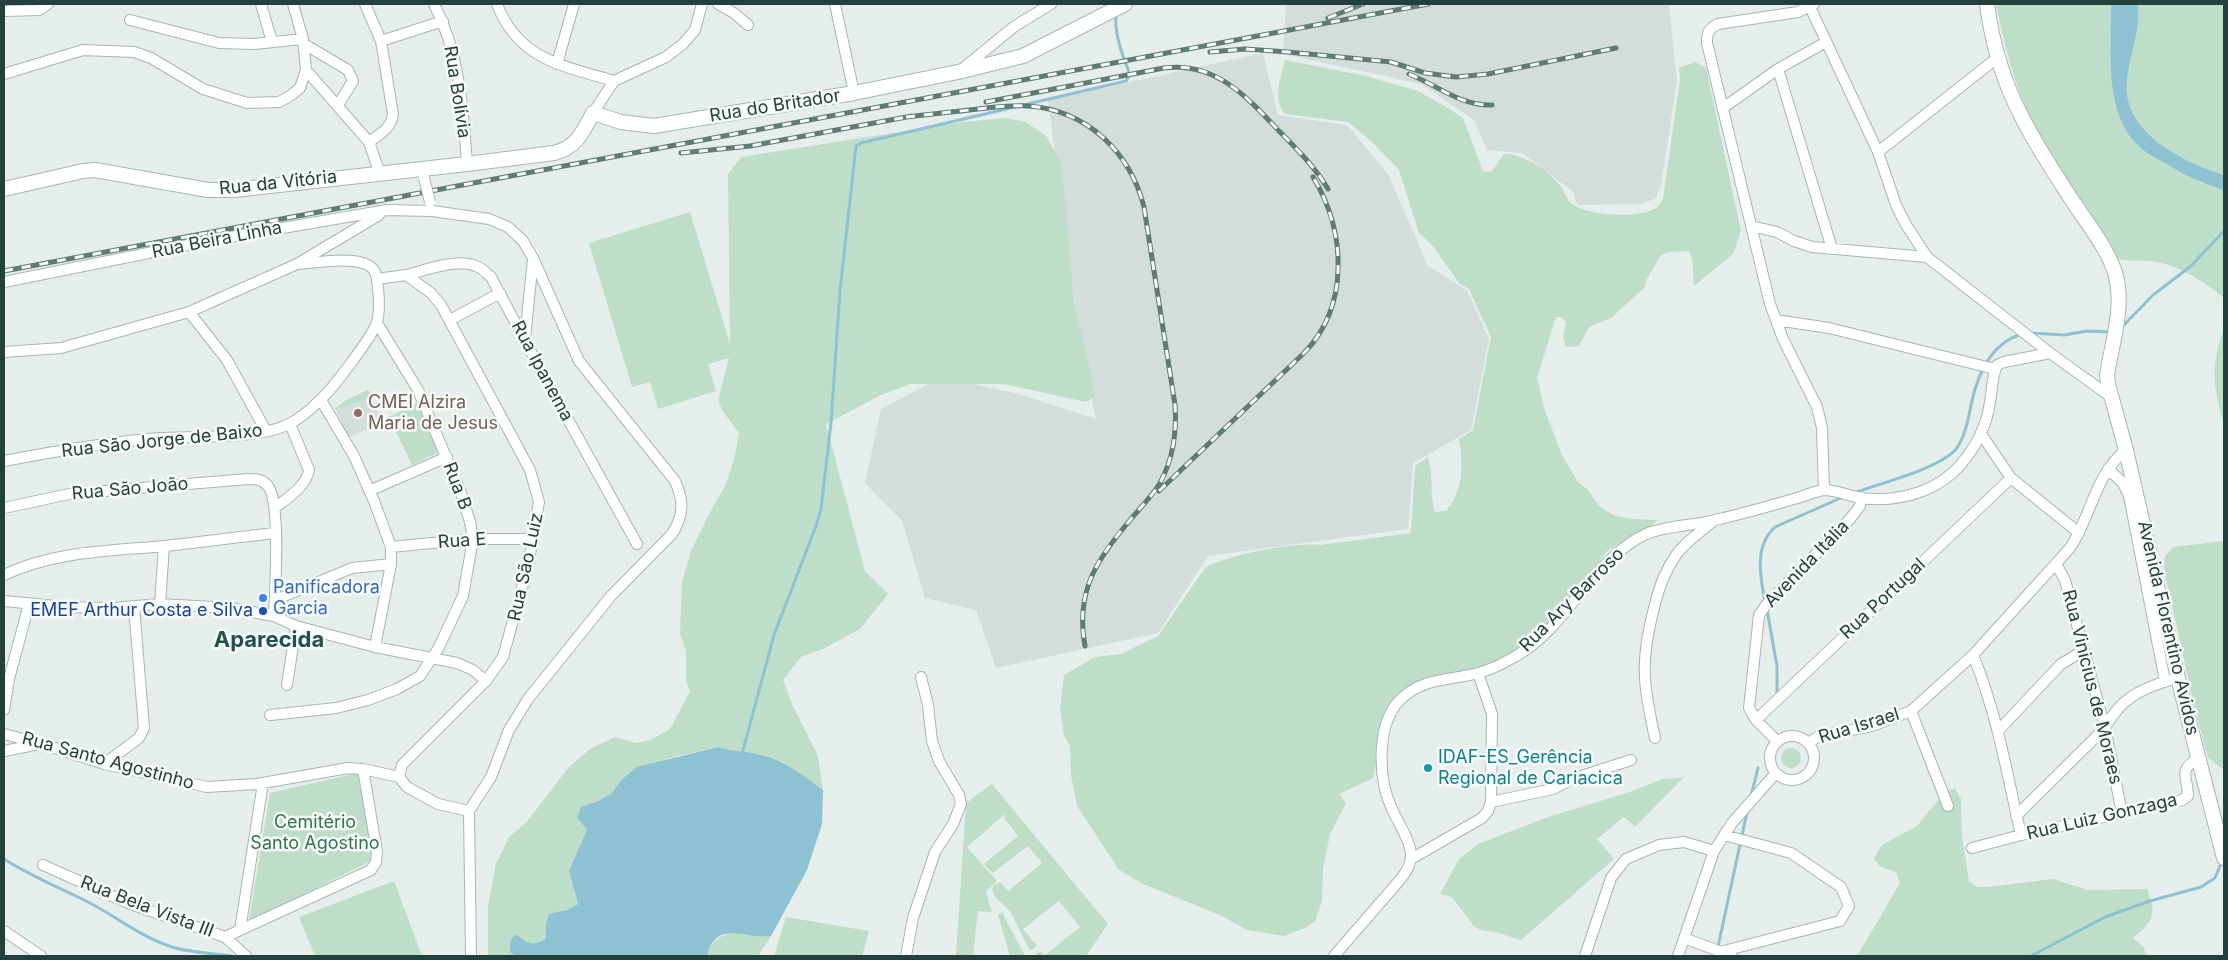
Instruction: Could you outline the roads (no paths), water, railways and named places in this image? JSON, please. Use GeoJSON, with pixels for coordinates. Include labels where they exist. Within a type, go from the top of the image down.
{"type":"FeatureCollection","features":[{"type":"Feature","properties":{"kind":"street"},"geometry":{"type":"LineString","coordinates":[[4,11],[40,10],[48,4]]}},
{"type":"Feature","properties":{"kind":"street"},"geometry":{"type":"LineString","coordinates":[[261,4],[272,42]]}},
{"type":"Feature","properties":{"kind":"street"},"geometry":{"type":"LineString","coordinates":[[4,74],[83,50],[134,52],[151,58],[203,89],[247,103],[279,102],[300,88],[306,70],[303,42],[293,4]]}},
{"type":"Feature","properties":{"kind":"street"},"geometry":{"type":"LineString","coordinates":[[365,4],[381,41],[393,114],[392,122],[388,128],[369,142]]}},
{"type":"Feature","properties":{"kind":"street","name":"Rua Bolívia"},"geometry":{"type":"LineString","coordinates":[[434,4],[443,21],[456,58],[463,106],[467,164]]}},
{"type":"Feature","properties":{"kind":"street"},"geometry":{"type":"LineString","coordinates":[[497,4],[505,21],[530,51],[557,64],[614,81]]}},
{"type":"Feature","properties":{"kind":"street"},"geometry":{"type":"LineString","coordinates":[[557,64],[574,4]]}},
{"type":"Feature","properties":{"kind":"street"},"geometry":{"type":"LineString","coordinates":[[593,113],[614,81],[666,57],[683,44],[695,30],[702,4]]}},
{"type":"Feature","properties":{"kind":"street"},"geometry":{"type":"LineString","coordinates":[[718,4],[734,13],[748,25]]}},
{"type":"Feature","properties":{"kind":"street"},"geometry":{"type":"LineString","coordinates":[[835,4],[854,93]]}},
{"type":"Feature","properties":{"kind":"street","name":"Rua do Britador"},"geometry":{"type":"LineString","coordinates":[[958,72],[1015,26],[1051,4]]}},
{"type":"Feature","properties":{"kind":"street","name":"Rua do Britador"},"geometry":{"type":"LineString","coordinates":[[593,113],[628,124],[654,126],[854,93],[958,72],[1024,56],[1125,4]]}},
{"type":"Feature","properties":{"kind":"street","name":"Avenida Florentino Avidos"},"geometry":{"type":"LineString","coordinates":[[1987,4],[1997,58],[2029,134],[2103,248],[2114,273],[2118,309],[2107,374],[2111,397],[2126,450],[2171,680],[2198,759],[2224,858]]}},
{"type":"Feature","properties":{"kind":"street"},"geometry":{"type":"LineString","coordinates":[[2050,353],[2004,362],[1995,369],[1986,422],[1959,467],[1940,483],[1928,489],[1901,497],[1884,499],[1861,498],[1824,490],[1822,428],[1817,407],[1776,320],[1751,226],[1707,43],[1707,33],[1712,27],[1718,24],[1798,12],[1812,6],[1826,42],[1878,152],[1905,224],[1927,257],[2050,353],[2111,397]]}},
{"type":"Feature","properties":{"kind":"street"},"geometry":{"type":"LineString","coordinates":[[130,20],[219,43],[303,42],[348,70],[353,81],[338,106]]}},
{"type":"Feature","properties":{"kind":"street","name":"Rua Bolívia"},"geometry":{"type":"LineString","coordinates":[[381,41],[443,21]]}},
{"type":"Feature","properties":{"kind":"street"},"geometry":{"type":"LineString","coordinates":[[1723,108],[1778,69],[1826,42]]}},
{"type":"Feature","properties":{"kind":"street"},"geometry":{"type":"LineString","coordinates":[[1878,152],[1997,58]]}},
{"type":"Feature","properties":{"kind":"street"},"geometry":{"type":"LineString","coordinates":[[1778,69],[1832,248]]}},
{"type":"Feature","properties":{"kind":"street"},"geometry":{"type":"LineString","coordinates":[[306,70],[369,142],[380,174]]}},
{"type":"Feature","properties":{"kind":"street","name":"Rua da Vitória"},"geometry":{"type":"LineString","coordinates":[[4,190],[83,171],[95,170],[179,185],[226,190],[380,174],[422,174],[467,164],[567,149],[574,144],[593,113]]}},
{"type":"Feature","properties":{"kind":"street"},"geometry":{"type":"LineString","coordinates":[[422,174],[431,206],[489,219],[508,227],[523,241],[533,258],[579,361],[675,480],[681,494],[683,507],[679,522],[672,534],[611,596],[528,699],[509,730],[491,777],[469,811],[471,956]]}},
{"type":"Feature","properties":{"kind":"street","name":"Rua Beira Linha"},"geometry":{"type":"LineString","coordinates":[[4,282],[213,240],[387,210],[431,206]]}},
{"type":"Feature","properties":{"kind":"street"},"geometry":{"type":"LineString","coordinates":[[4,352],[61,348],[189,312],[297,264],[387,210]]}},
{"type":"Feature","properties":{"kind":"street"},"geometry":{"type":"LineString","coordinates":[[1751,226],[1778,232],[1803,245],[1927,257]]}},
{"type":"Feature","properties":{"kind":"street"},"geometry":{"type":"LineString","coordinates":[[525,338],[533,258]]}},
{"type":"Feature","properties":{"kind":"street"},"geometry":{"type":"LineString","coordinates":[[274,616],[275,508],[303,484],[309,470],[290,424],[321,400],[370,337],[377,323],[378,310],[375,270],[368,265],[354,260],[297,264]]}},
{"type":"Feature","properties":{"kind":"street","name":"Rua Ipanema"},"geometry":{"type":"LineString","coordinates":[[406,275],[452,264],[469,264],[478,267],[491,277],[637,544]]}},
{"type":"Feature","properties":{"kind":"street"},"geometry":{"type":"LineString","coordinates":[[377,279],[406,275]]}},
{"type":"Feature","properties":{"kind":"street","name":"Rua São Luiz"},"geometry":{"type":"LineString","coordinates":[[399,777],[402,765],[486,681],[503,658],[534,539],[540,502],[530,470],[450,320],[441,305],[431,294],[406,275]]}},
{"type":"Feature","properties":{"kind":"street"},"geometry":{"type":"LineString","coordinates":[[450,320],[500,293]]}},
{"type":"Feature","properties":{"kind":"street"},"geometry":{"type":"LineString","coordinates":[[189,312],[227,360],[266,431]]}},
{"type":"Feature","properties":{"kind":"street"},"geometry":{"type":"LineString","coordinates":[[1776,320],[1829,328],[1995,369]]}},
{"type":"Feature","properties":{"kind":"street","name":"Rua B"},"geometry":{"type":"LineString","coordinates":[[270,716],[336,708],[368,700],[397,689],[420,676],[451,624],[463,596],[473,539],[461,493],[418,390],[377,323]]}},
{"type":"Feature","properties":{"kind":"street"},"geometry":{"type":"LineString","coordinates":[[321,400],[354,456],[391,547],[391,564],[374,648]]}},
{"type":"Feature","properties":{"kind":"street","name":"Rua São Jorge de Baixo"},"geometry":{"type":"LineString","coordinates":[[4,461],[70,448],[148,439],[247,434],[290,424]]}},
{"type":"Feature","properties":{"kind":"street"},"geometry":{"type":"LineString","coordinates":[[1980,434],[2011,478],[2080,533]]}},
{"type":"Feature","properties":{"kind":"street"},"geometry":{"type":"LineString","coordinates":[[1948,806],[1911,711],[1973,655],[2070,548],[2080,533],[2108,469],[2126,450]]}},
{"type":"Feature","properties":{"kind":"street"},"geometry":{"type":"LineString","coordinates":[[369,491],[447,457]]}},
{"type":"Feature","properties":{"kind":"street"},"geometry":{"type":"LineString","coordinates":[[2016,816],[2105,728],[2121,703],[2134,694],[2171,680],[2129,496],[2123,483],[2108,469]]}},
{"type":"Feature","properties":{"kind":"street","name":"Rua Portugal"},"geometry":{"type":"LineString","coordinates":[[1756,720],[2011,478]]}},
{"type":"Feature","properties":{"kind":"street","name":"Rua São João"},"geometry":{"type":"LineString","coordinates":[[4,508],[69,494],[257,479],[268,485],[275,508]]}},
{"type":"Feature","properties":{"kind":"street","name":"Rua Ary Barroso"},"geometry":{"type":"LineString","coordinates":[[1412,859],[1408,842],[1384,791],[1380,771],[1384,737],[1390,718],[1398,703],[1422,685],[1447,678],[1478,674],[1524,652],[1540,638],[1627,544],[1662,528],[1713,521],[1824,490]]}},
{"type":"Feature","properties":{"kind":"street","name":"Avenida Itália"},"geometry":{"type":"LineString","coordinates":[[1777,741],[1756,720],[1749,702],[1759,615],[1766,605],[1850,519],[1860,506],[1861,498]]}},
{"type":"Feature","properties":{"kind":"street"},"geometry":{"type":"LineString","coordinates":[[1655,738],[1646,698],[1644,658],[1655,601],[1666,573],[1677,554],[1713,521]]}},
{"type":"Feature","properties":{"kind":"street"},"geometry":{"type":"LineString","coordinates":[[4,575],[42,561],[101,550],[164,546],[275,533]]}},
{"type":"Feature","properties":{"kind":"street","name":"Rua E"},"geometry":{"type":"LineString","coordinates":[[391,547],[473,539],[534,539]]}},
{"type":"Feature","properties":{"kind":"street"},"geometry":{"type":"LineString","coordinates":[[160,604],[164,546]]}},
{"type":"Feature","properties":{"kind":"street"},"geometry":{"type":"LineString","coordinates":[[275,600],[352,568],[391,564]]}},
{"type":"Feature","properties":{"kind":"street","name":"Rua Vinicius de Moraes"},"geometry":{"type":"LineString","coordinates":[[2056,564],[2065,580],[2105,728],[2122,813]]}},
{"type":"Feature","properties":{"kind":"street"},"geometry":{"type":"LineString","coordinates":[[4,601],[66,607],[134,607],[160,604],[231,608],[274,616],[296,626],[374,648],[457,663],[473,670],[486,681]]}},
{"type":"Feature","properties":{"kind":"street"},"geometry":{"type":"LineString","coordinates":[[4,710],[9,679],[29,604]]}},
{"type":"Feature","properties":{"kind":"street"},"geometry":{"type":"LineString","coordinates":[[104,764],[139,738],[144,728],[134,607]]}},
{"type":"Feature","properties":{"kind":"street"},"geometry":{"type":"LineString","coordinates":[[287,685],[296,626]]}},
{"type":"Feature","properties":{"kind":"street"},"geometry":{"type":"LineString","coordinates":[[1998,731],[2061,664],[2083,650]]}},
{"type":"Feature","properties":{"kind":"street"},"geometry":{"type":"LineString","coordinates":[[1973,655],[1987,690],[1998,731],[2021,835]]}},
{"type":"Feature","properties":{"kind":"street"},"geometry":{"type":"LineString","coordinates":[[1334,956],[1399,881],[1407,871],[1412,859],[1482,818],[1488,811],[1491,802],[1492,714],[1478,674]]}},
{"type":"Feature","properties":{"kind":"street"},"geometry":{"type":"LineString","coordinates":[[906,956],[913,918],[935,852],[953,824],[961,804],[959,795],[939,761],[932,741],[928,705],[921,677]]}},
{"type":"Feature","properties":{"kind":"street","name":"Rua Israel"},"geometry":{"type":"LineString","coordinates":[[1808,743],[1819,736],[1867,728],[1911,711]]}},
{"type":"Feature","properties":{"kind":"street","name":"Rua Santo Agostinho"},"geometry":{"type":"LineString","coordinates":[[4,734],[43,744],[104,764],[207,787],[263,783],[348,768],[363,769],[399,777],[407,786],[438,804],[469,811]]}},
{"type":"Feature","properties":{"kind":"street"},"geometry":{"type":"LineString","coordinates":[[1787,736],[1793,736],[1808,743],[1812,748],[1814,759],[1806,774],[1791,780],[1776,772],[1770,762],[1770,756],[1777,741],[1787,736]]}},
{"type":"Feature","properties":{"kind":"street"},"geometry":{"type":"LineString","coordinates":[[4,751],[43,744]]}},
{"type":"Feature","properties":{"kind":"street","name":"Rua Luiz Gonzaga"},"geometry":{"type":"LineString","coordinates":[[1972,848],[2021,835],[2185,799],[2188,792],[2185,770],[2190,763],[2198,759]]}},
{"type":"Feature","properties":{"kind":"street"},"geometry":{"type":"LineString","coordinates":[[1491,802],[1553,789],[1572,779],[1631,760]]}},
{"type":"Feature","properties":{"kind":"street"},"geometry":{"type":"LineString","coordinates":[[225,937],[371,870],[376,862],[377,852],[363,769]]}},
{"type":"Feature","properties":{"kind":"street"},"geometry":{"type":"LineString","coordinates":[[1678,956],[1714,851],[1724,834],[1776,772]]}},
{"type":"Feature","properties":{"kind":"street"},"geometry":{"type":"LineString","coordinates":[[240,930],[263,783]]}},
{"type":"Feature","properties":{"kind":"street"},"geometry":{"type":"LineString","coordinates":[[1720,952],[1840,920],[1849,906],[1841,887],[1791,853],[1724,834]]}},
{"type":"Feature","properties":{"kind":"street"},"geometry":{"type":"LineString","coordinates":[[1585,956],[1611,878],[1626,859],[1659,845],[1684,842],[1714,851]]}},
{"type":"Feature","properties":{"kind":"street","name":"Rua Bela Vista III"},"geometry":{"type":"LineString","coordinates":[[43,866],[128,903],[225,937],[246,956]]}},
{"type":"Feature","properties":{"kind":"street"},"geometry":{"type":"LineString","coordinates":[[4,931],[41,956]]}},
{"type":"Feature","properties":{"kind":"street"},"geometry":{"type":"LineString","coordinates":[[1684,938],[1732,956]]}},
{"type":"Feature","properties":{"kind":"water"},"geometry":{"type":"Polygon","coordinates":[[[2111,4],[2138,4],[2137,33],[2127,80],[2128,98],[2134,115],[2144,129],[2174,153],[2224,175],[2224,190],[2194,179],[2151,155],[2142,149],[2129,135],[2120,118],[2112,81],[2111,4]]]}},
{"type":"Feature","properties":{"kind":"water"},"geometry":{"type":"Polygon","coordinates":[[[718,747],[769,757],[794,769],[823,790],[822,824],[807,870],[771,936],[725,934],[717,937],[711,944],[707,956],[516,956],[510,952],[510,942],[514,936],[517,935],[524,941],[531,943],[542,941],[546,938],[546,924],[549,914],[567,910],[578,904],[569,871],[587,829],[577,818],[581,807],[598,801],[612,793],[621,780],[637,767],[718,747]]]}},
{"type":"Feature","properties":{"kind":"waterway"},"geometry":{"type":"LineString","coordinates":[[742,754],[774,635],[821,509],[831,423],[840,291],[856,146],[861,143],[1126,81],[1130,75],[1118,38],[1116,14]]}},
{"type":"Feature","properties":{"kind":"waterway"},"geometry":{"type":"LineString","coordinates":[[2121,328],[2153,295],[2191,266],[2224,231]]}},
{"type":"Feature","properties":{"kind":"waterway"},"geometry":{"type":"LineString","coordinates":[[2031,333],[2064,335],[2087,331],[2111,332]]}},
{"type":"Feature","properties":{"kind":"waterway"},"geometry":{"type":"LineString","coordinates":[[1854,493],[1937,463],[1956,449],[1964,434],[1981,372],[1993,353],[2001,345],[2011,338],[2022,334]]}},
{"type":"Feature","properties":{"kind":"waterway"},"geometry":{"type":"LineString","coordinates":[[1765,601],[1760,562],[1761,552],[1768,535],[1775,527],[1843,497]]}},
{"type":"Feature","properties":{"kind":"waterway"},"geometry":{"type":"LineString","coordinates":[[1767,610],[1777,666],[1777,695]]}},
{"type":"Feature","properties":{"kind":"waterway"},"geometry":{"type":"LineString","coordinates":[[1751,796],[1758,768]]}},
{"type":"Feature","properties":{"kind":"waterway"},"geometry":{"type":"LineString","coordinates":[[1716,956],[1747,812]]}},
{"type":"Feature","properties":{"kind":"waterway"},"geometry":{"type":"LineString","coordinates":[[4,859],[157,941],[184,950],[232,956]]}},
{"type":"Feature","properties":{"kind":"waterway"},"geometry":{"type":"LineString","coordinates":[[2031,956],[2105,917],[2150,901],[2201,887],[2215,878],[2222,861]]}},
{"type":"Feature","properties":{"kind":"railway"},"geometry":{"type":"LineString","coordinates":[[1328,18],[1363,4]]}},
{"type":"Feature","properties":{"kind":"railway"},"geometry":{"type":"LineString","coordinates":[[4,271],[1428,4]]}},
{"type":"Feature","properties":{"kind":"railway"},"geometry":{"type":"LineString","coordinates":[[1210,52],[1245,49],[1391,62],[1425,73],[1456,77],[1488,74],[1616,48]]}},
{"type":"Feature","properties":{"kind":"railway"},"geometry":{"type":"LineString","coordinates":[[986,102],[1164,68],[1182,67],[1199,70],[1229,84],[1242,94],[1305,158],[1328,189]]}},
{"type":"Feature","properties":{"kind":"railway"},"geometry":{"type":"LineString","coordinates":[[1409,74],[1459,99],[1492,105]]}},
{"type":"Feature","properties":{"kind":"railway"},"geometry":{"type":"LineString","coordinates":[[906,117],[1010,106],[1049,109],[1069,116],[1087,125],[1103,137],[1117,152],[1137,187],[1144,207],[1175,405],[1175,435],[1171,455],[1160,483],[1108,548],[1092,577],[1086,592],[1083,609],[1085,646]]}},
{"type":"Feature","properties":{"kind":"railway"},"geometry":{"type":"LineString","coordinates":[[681,153],[750,146],[912,116]]}},
{"type":"Feature","properties":{"kind":"railway"},"geometry":{"type":"LineString","coordinates":[[1159,491],[1304,353],[1319,334],[1329,313],[1336,291],[1338,268],[1337,244],[1332,221],[1324,198],[1313,177]]}},
{"type":"Feature","properties":{"kind":"place","name":"CMEI Alzira Maria de Jesus"},"geometry":{"type":"Point","coordinates":[358,413]}},
{"type":"Feature","properties":{"kind":"place","name":"Panificadora Garcia"},"geometry":{"type":"Point","coordinates":[263,598]}},
{"type":"Feature","properties":{"kind":"place","name":"EMEF Arthur Costa e Silva"},"geometry":{"type":"Point","coordinates":[263,611]}},
{"type":"Feature","properties":{"kind":"place","name":"IDAF-ES_Gerência Regional de Cariacica"},"geometry":{"type":"Point","coordinates":[1428,768]}},
{"type":"Feature","properties":{"kind":"district","name":"Aparecida"},"geometry":{"type":"Point","coordinates":[269,640]}},
{"type":"Feature","properties":{"kind":"park label","name":"Cemitério Santo Agostino"},"geometry":{"type":"Point","coordinates":[315,833]}}]}
